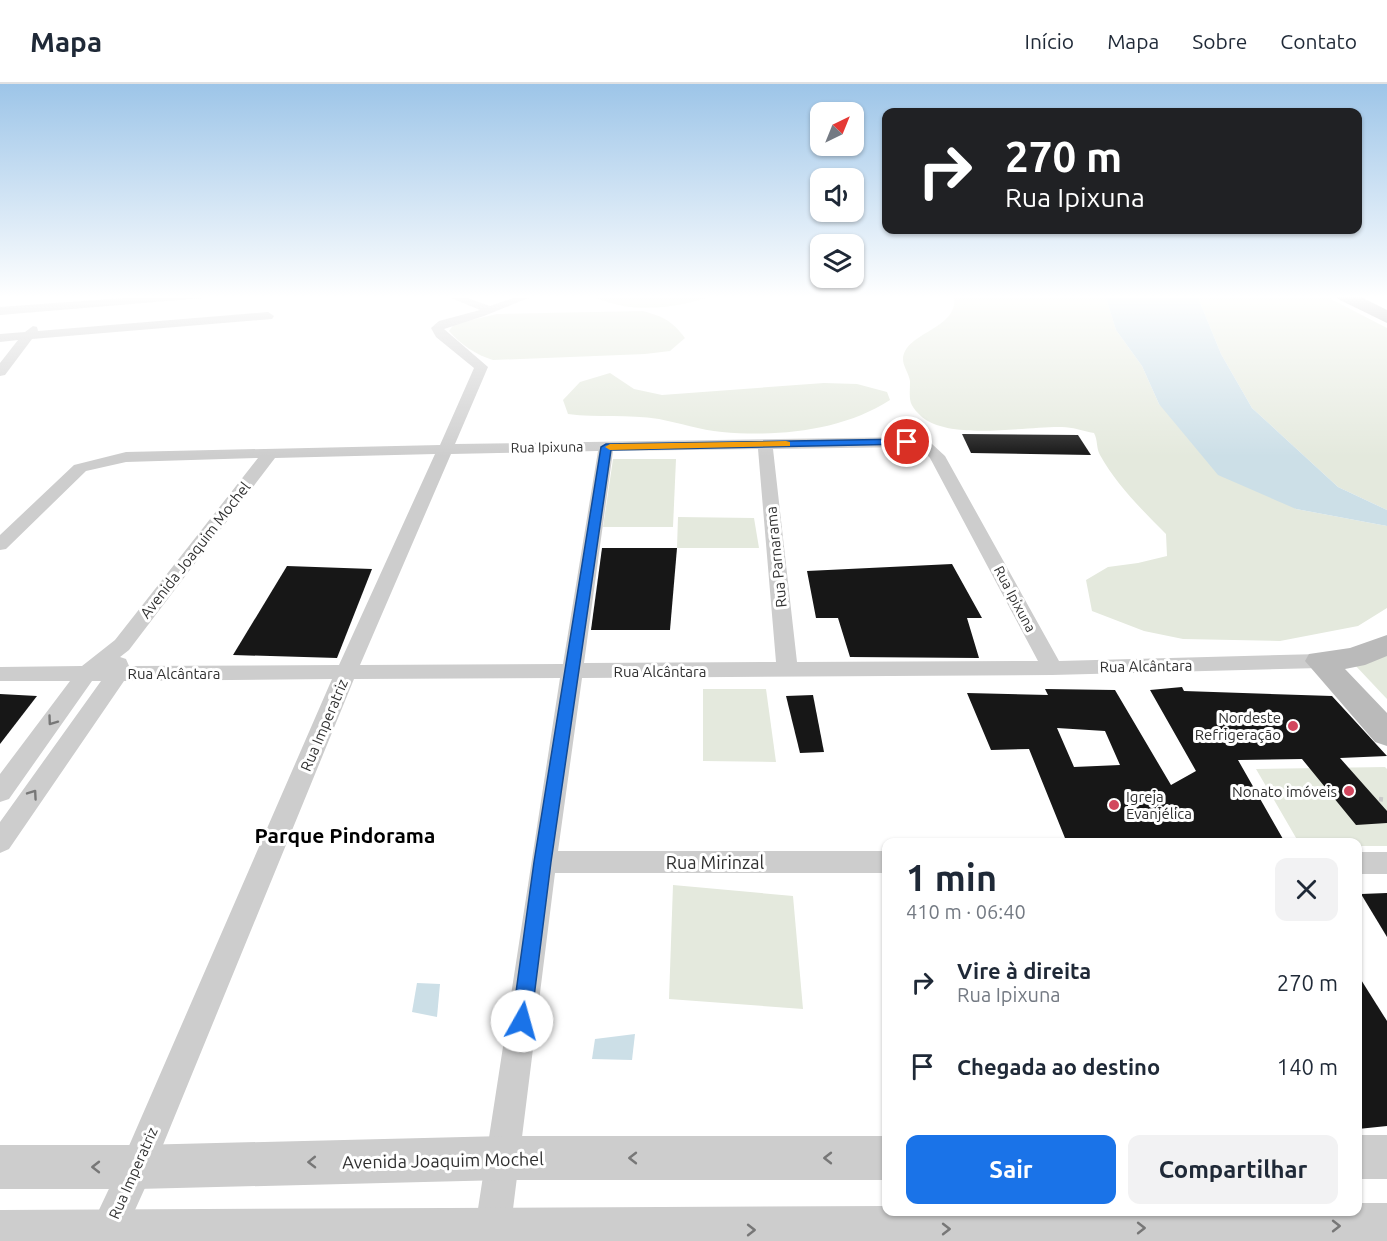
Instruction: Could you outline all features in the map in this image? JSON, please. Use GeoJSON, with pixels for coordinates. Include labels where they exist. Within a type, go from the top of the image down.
{"type":"FeatureCollection","features":[{"type":"Feature","properties":{"kind":"main road"},"geometry":{"type":"LineString","coordinates":[[1331,661],[1366,655],[1387,645]]}},
{"type":"Feature","properties":{"kind":"main road"},"geometry":{"type":"LineString","coordinates":[[1331,661],[1387,711]]}},
{"type":"Feature","properties":{"kind":"main road"},"geometry":{"type":"LineString","coordinates":[[1331,661],[1387,734]]}},
{"type":"Feature","properties":{"kind":"street"},"geometry":{"type":"LineString","coordinates":[[0,372],[18,349]]}},
{"type":"Feature","properties":{"kind":"street","name":"Rua Imperatriz"},"geometry":{"type":"LineString","coordinates":[[106,1233],[137,1167],[346,672],[482,366],[460,349]]}},
{"type":"Feature","properties":{"kind":"street","name":"Rua Ipixuna"},"geometry":{"type":"LineString","coordinates":[[0,545],[80,468],[126,457],[447,449],[907,442],[933,450],[1052,668]]}},
{"type":"Feature","properties":{"kind":"street","name":"Rua Parnarama"},"geometry":{"type":"LineString","coordinates":[[765,445],[787,670]]}},
{"type":"Feature","properties":{"kind":"street"},"geometry":{"type":"LineString","coordinates":[[492,1237],[543,862],[606,447]]}},
{"type":"Feature","properties":{"kind":"street","name":"Avenida Joaquim Mochel"},"geometry":{"type":"LineString","coordinates":[[0,792],[86,674],[122,645],[269,455]]}},
{"type":"Feature","properties":{"kind":"street","name":"Avenida Joaquim Mochel"},"geometry":{"type":"LineString","coordinates":[[0,842],[118,673],[122,645]]}},
{"type":"Feature","properties":{"kind":"street","name":"Rua Alcântara"},"geometry":{"type":"LineString","coordinates":[[0,674],[1052,668],[1331,661]]}},
{"type":"Feature","properties":{"kind":"street","name":"Rua Mirinzal"},"geometry":{"type":"LineString","coordinates":[[543,862],[882,862]]}},
{"type":"Feature","properties":{"kind":"street"},"geometry":{"type":"LineString","coordinates":[[1362,863],[1387,863]]}},
{"type":"Feature","properties":{"kind":"street"},"geometry":{"type":"LineString","coordinates":[[1362,1157],[1387,1157]]}},
{"type":"Feature","properties":{"kind":"street","name":"Avenida Joaquim Mochel"},"geometry":{"type":"LineString","coordinates":[[0,1167],[137,1167],[504,1158],[882,1158]]}},
{"type":"Feature","properties":{"kind":"street"},"geometry":{"type":"LineString","coordinates":[[0,1233],[492,1237],[1387,1226]]}},
{"type":"Feature","properties":{"kind":"path"},"geometry":{"type":"LineString","coordinates":[[1379,799],[1387,800]]}},
{"type":"Feature","properties":{"kind":"shaded area"},"geometry":{"type":"Polygon","coordinates":[[[471,349],[672,349],[645,354],[493,360],[471,349]]]}},
{"type":"Feature","properties":{"kind":"shaded area"},"geometry":{"type":"Polygon","coordinates":[[[1130,349],[1142,366],[1159,404],[1296,509],[1387,526],[1387,608],[1358,626],[1280,641],[1183,639],[1144,631],[1092,611],[1086,580],[1108,567],[1167,556],[1166,534],[1106,466],[1094,433],[1062,427],[989,431],[951,429],[922,417],[910,401],[910,381],[903,359],[906,350],[1130,349]]]}},
{"type":"Feature","properties":{"kind":"shaded area"},"geometry":{"type":"Polygon","coordinates":[[[1130,349],[1219,349],[1252,408],[1338,487],[1387,510],[1387,526],[1296,509],[1218,475],[1159,404],[1142,366],[1130,349]]]}},
{"type":"Feature","properties":{"kind":"shaded area"},"geometry":{"type":"Polygon","coordinates":[[[1219,349],[1387,349],[1387,510],[1338,487],[1252,408],[1219,349]]]}},
{"type":"Feature","properties":{"kind":"shaded area"},"geometry":{"type":"Polygon","coordinates":[[[610,373],[634,389],[662,395],[824,383],[857,384],[887,392],[890,400],[851,419],[830,425],[809,430],[765,433],[714,431],[659,419],[568,414],[563,400],[580,382],[610,373]]]}},
{"type":"Feature","properties":{"kind":"shaded area"},"geometry":{"type":"Polygon","coordinates":[[[613,459],[676,459],[673,527],[603,527],[613,459]]]}},
{"type":"Feature","properties":{"kind":"shaded area"},"geometry":{"type":"Polygon","coordinates":[[[678,517],[754,518],[759,548],[677,548],[678,517]]]}},
{"type":"Feature","properties":{"kind":"shaded area"},"geometry":{"type":"Polygon","coordinates":[[[1387,653],[1387,699],[1354,664],[1387,653]]]}},
{"type":"Feature","properties":{"kind":"shaded area"},"geometry":{"type":"Polygon","coordinates":[[[703,689],[766,689],[776,762],[703,761],[703,689]]]}},
{"type":"Feature","properties":{"kind":"shaded area"},"geometry":{"type":"Polygon","coordinates":[[[1385,767],[1387,769],[1387,846],[1362,846],[1362,838],[1296,838],[1256,769],[1385,767]]]}},
{"type":"Feature","properties":{"kind":"shaded area"},"geometry":{"type":"Polygon","coordinates":[[[673,885],[793,896],[803,1009],[669,999],[673,885]]]}},
{"type":"Feature","properties":{"kind":"shaded area"},"geometry":{"type":"Polygon","coordinates":[[[417,983],[440,984],[437,1017],[412,1012],[417,983]]]}},
{"type":"Feature","properties":{"kind":"shaded area"},"geometry":{"type":"Polygon","coordinates":[[[635,1034],[632,1060],[592,1059],[595,1039],[635,1034]]]}},
{"type":"Feature","properties":{"kind":"building"},"geometry":{"type":"Polygon","coordinates":[[[962,434],[1078,435],[1091,455],[971,453],[962,434]]]}},
{"type":"Feature","properties":{"kind":"building"},"geometry":{"type":"Polygon","coordinates":[[[602,548],[677,548],[670,630],[591,630],[602,548]]]}},
{"type":"Feature","properties":{"kind":"building"},"geometry":{"type":"Polygon","coordinates":[[[952,564],[982,618],[967,618],[979,658],[850,657],[838,618],[816,618],[807,571],[952,564]]]}},
{"type":"Feature","properties":{"kind":"building"},"geometry":{"type":"Polygon","coordinates":[[[287,566],[372,569],[337,658],[233,655],[287,566]]]}},
{"type":"Feature","properties":{"kind":"building"},"geometry":{"type":"Polygon","coordinates":[[[1182,687],[1184,691],[1332,696],[1387,756],[1340,758],[1387,811],[1387,823],[1356,825],[1302,759],[1238,760],[1282,838],[1065,838],[1029,749],[991,750],[967,693],[1048,695],[1045,689],[1115,690],[1171,785],[1196,771],[1150,690],[1182,687]],[[1057,728],[1074,767],[1120,765],[1105,731],[1057,728]]]}},
{"type":"Feature","properties":{"kind":"building"},"geometry":{"type":"Polygon","coordinates":[[[0,694],[37,696],[0,744],[0,694]]]}},
{"type":"Feature","properties":{"kind":"building"},"geometry":{"type":"Polygon","coordinates":[[[813,695],[824,752],[800,753],[786,696],[813,695]]]}},
{"type":"Feature","properties":{"kind":"building"},"geometry":{"type":"Polygon","coordinates":[[[1387,893],[1387,937],[1362,896],[1387,893]]]}},
{"type":"Feature","properties":{"kind":"building"},"geometry":{"type":"Polygon","coordinates":[[[1362,981],[1387,1021],[1387,1126],[1362,1129],[1362,981]]]}},
{"type":"Feature","properties":{"kind":"slow traffic"},"geometry":{"type":"LineString","coordinates":[[610,447],[786,444]]}},
{"type":"Feature","properties":{"kind":"place","name":"Nordeste Refrigeração"},"geometry":{"type":"Point","coordinates":[1293,726]}},
{"type":"Feature","properties":{"kind":"place","name":"Nonato imóveis"},"geometry":{"type":"Point","coordinates":[1349,791]}},
{"type":"Feature","properties":{"kind":"place","name":"Igreja Evanjélica"},"geometry":{"type":"Point","coordinates":[1114,805]}},
{"type":"Feature","properties":{"kind":"district","name":"Parque Pindorama"},"geometry":{"type":"Point","coordinates":[345,835]}},
{"type":"Feature","properties":{"kind":"route"},"geometry":{"type":"LineString","coordinates":[[522,1021],[543,862],[606,447],[907,442]]}}]}
